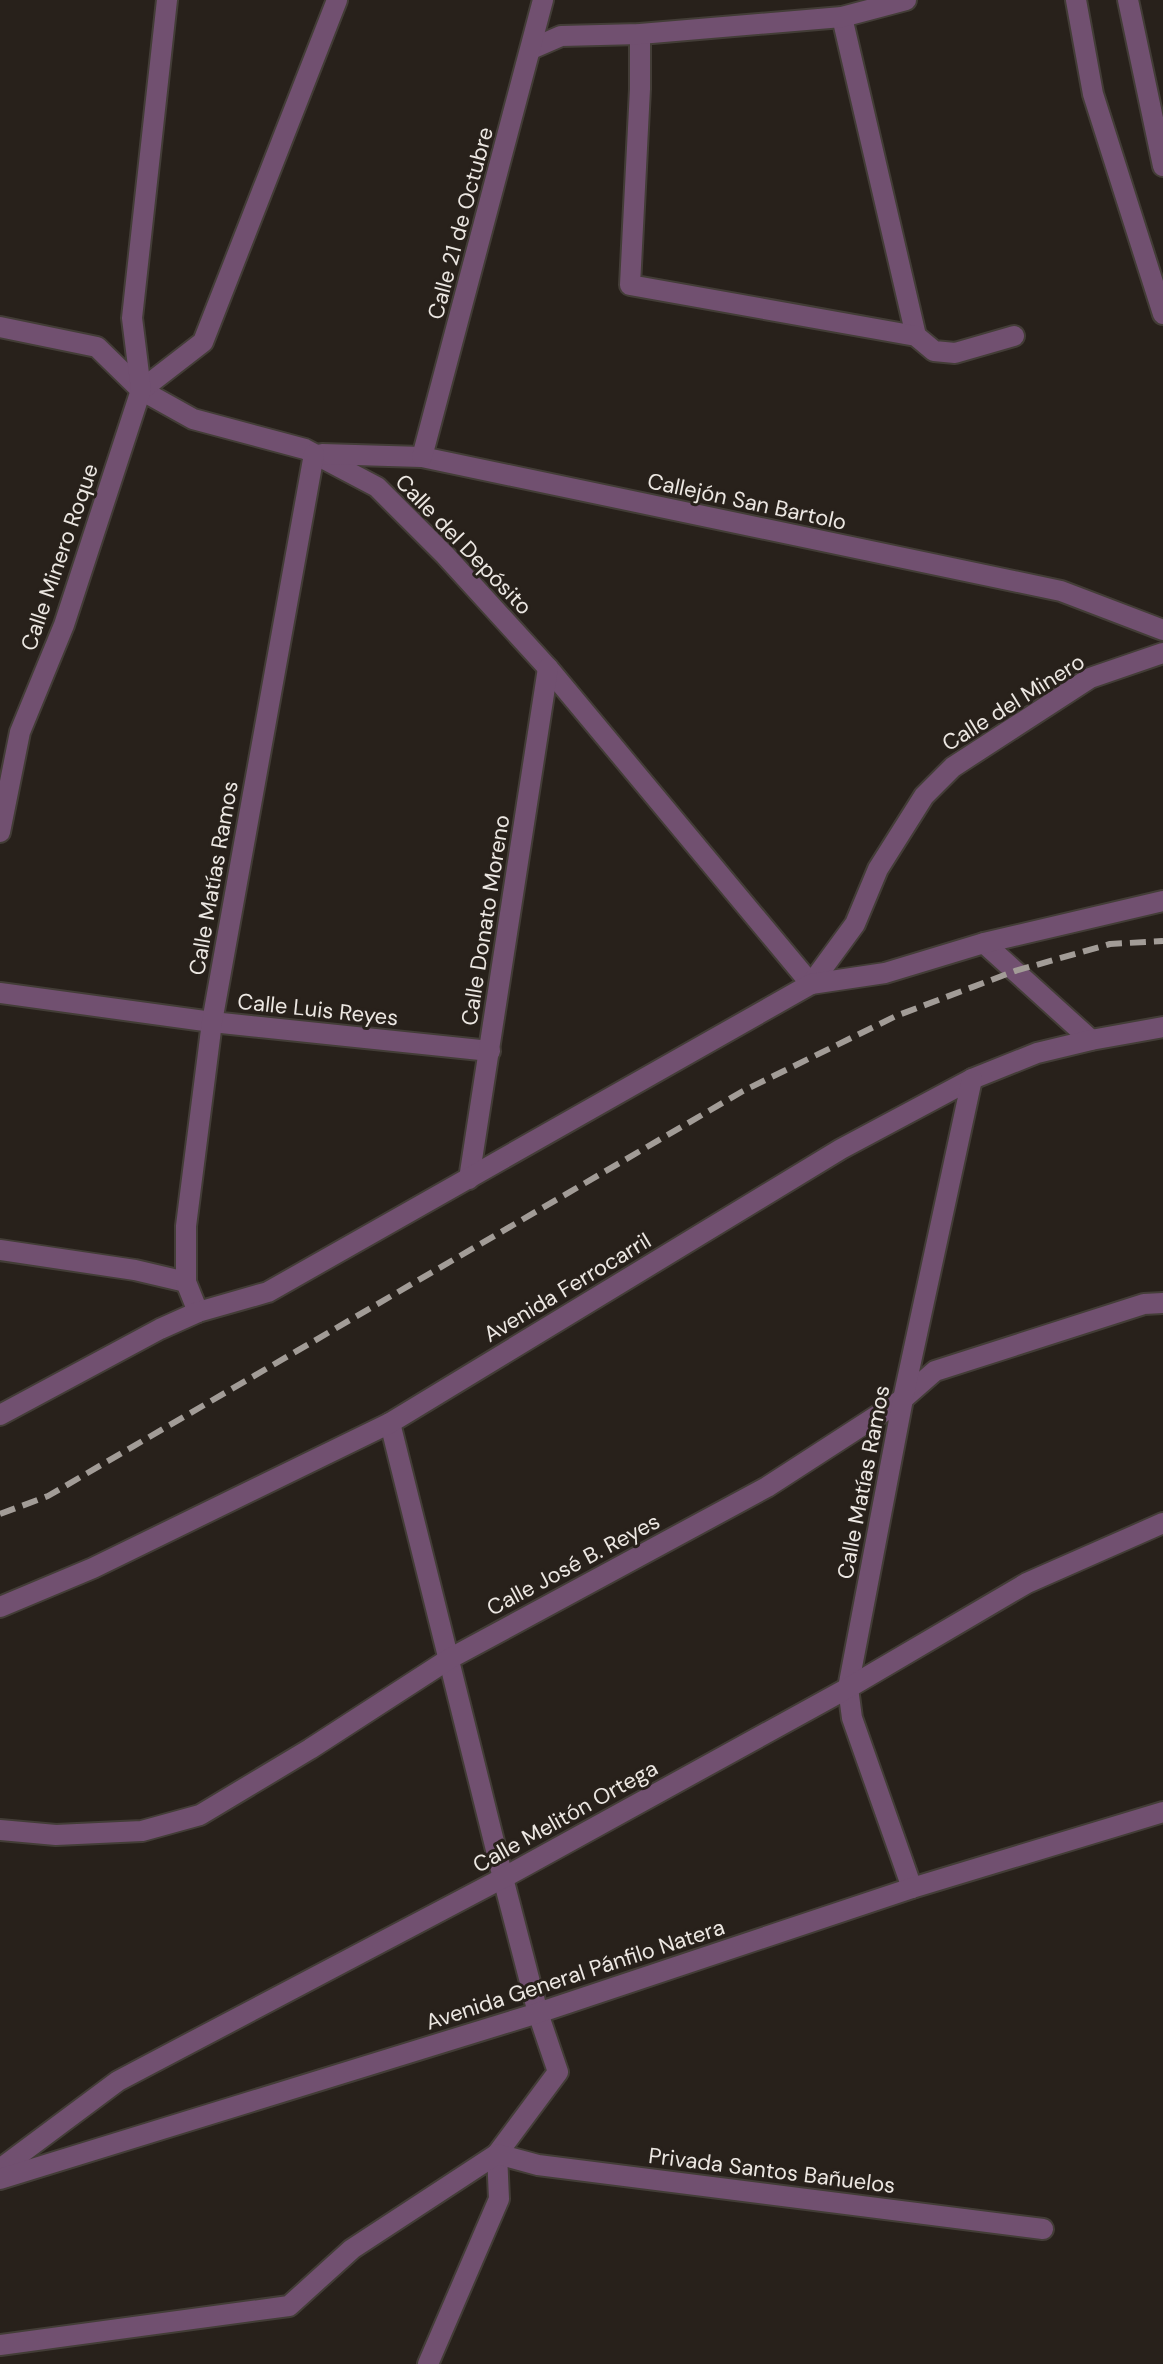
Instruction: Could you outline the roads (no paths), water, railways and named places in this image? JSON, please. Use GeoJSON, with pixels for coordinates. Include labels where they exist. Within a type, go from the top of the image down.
{"type":"FeatureCollection","features":[{"type":"Feature","properties":{"kind":"street"},"geometry":{"type":"LineString","coordinates":[[141,390],[132,318],[167,0]]}},
{"type":"Feature","properties":{"kind":"street"},"geometry":{"type":"LineString","coordinates":[[141,390],[203,342],[337,0]]}},
{"type":"Feature","properties":{"kind":"street","name":"Calle 21 de Octubre"},"geometry":{"type":"LineString","coordinates":[[422,457],[543,0]]}},
{"type":"Feature","properties":{"kind":"street"},"geometry":{"type":"LineString","coordinates":[[531,49],[561,36],[640,34],[842,17],[906,0]]}},
{"type":"Feature","properties":{"kind":"street"},"geometry":{"type":"LineString","coordinates":[[1076,0],[1093,94],[1163,314]]}},
{"type":"Feature","properties":{"kind":"street"},"geometry":{"type":"LineString","coordinates":[[1128,0],[1163,166]]}},
{"type":"Feature","properties":{"kind":"street"},"geometry":{"type":"LineString","coordinates":[[842,17],[916,336]]}},
{"type":"Feature","properties":{"kind":"street"},"geometry":{"type":"LineString","coordinates":[[640,34],[630,285],[916,336],[934,351],[955,353],[1014,336]]}},
{"type":"Feature","properties":{"kind":"street","name":"Calle del Depósito"},"geometry":{"type":"LineString","coordinates":[[0,327],[97,347],[141,390],[193,419],[305,449],[377,487],[445,555],[548,668],[811,984]]}},
{"type":"Feature","properties":{"kind":"street","name":"Calle Minero Roque"},"geometry":{"type":"LineString","coordinates":[[0,832],[20,732],[64,625],[141,390]]}},
{"type":"Feature","properties":{"kind":"street","name":"Callejón San Bartolo"},"geometry":{"type":"LineString","coordinates":[[314,454],[422,457],[1061,591],[1163,630]]}},
{"type":"Feature","properties":{"kind":"street","name":"Calle Matías Ramos"},"geometry":{"type":"LineString","coordinates":[[198,1312],[186,1282],[186,1226],[212,1022],[314,454]]}},
{"type":"Feature","properties":{"kind":"street","name":"Calle del Minero"},"geometry":{"type":"LineString","coordinates":[[811,984],[855,924],[878,869],[924,796],[953,767],[1090,678],[1163,653]]}},
{"type":"Feature","properties":{"kind":"street","name":"Calle Donato Moreno"},"geometry":{"type":"LineString","coordinates":[[469,1179],[548,668]]}},
{"type":"Feature","properties":{"kind":"street"},"geometry":{"type":"LineString","coordinates":[[0,1415],[160,1329],[198,1312],[268,1292],[811,984],[885,973],[984,943],[1163,901]]}},
{"type":"Feature","properties":{"kind":"street"},"geometry":{"type":"LineString","coordinates":[[984,943],[1091,1040]]}},
{"type":"Feature","properties":{"kind":"street","name":"Calle Luis Reyes"},"geometry":{"type":"LineString","coordinates":[[0,993],[212,1022],[490,1051]]}},
{"type":"Feature","properties":{"kind":"street","name":"Avenida Ferrocarril"},"geometry":{"type":"LineString","coordinates":[[0,1607],[93,1568],[390,1423],[841,1149],[972,1079],[1037,1053],[1163,1027]]}},
{"type":"Feature","properties":{"kind":"street","name":"Calle Matías Ramos"},"geometry":{"type":"LineString","coordinates":[[912,1888],[852,1718],[848,1688],[903,1399],[972,1079]]}},
{"type":"Feature","properties":{"kind":"street"},"geometry":{"type":"LineString","coordinates":[[0,1250],[135,1270],[186,1282]]}},
{"type":"Feature","properties":{"kind":"street","name":"Calle José B. Reyes"},"geometry":{"type":"LineString","coordinates":[[0,1830],[56,1835],[142,1831],[200,1815],[310,1749],[449,1659],[767,1487],[903,1399],[935,1371],[1144,1304],[1163,1303]]}},
{"type":"Feature","properties":{"kind":"street"},"geometry":{"type":"LineString","coordinates":[[0,2345],[289,2306],[352,2249],[497,2154],[558,2072],[538,2013],[503,1878],[390,1423]]}},
{"type":"Feature","properties":{"kind":"street","name":"Calle Melitón Ortega"},"geometry":{"type":"LineString","coordinates":[[0,2169],[118,2081],[503,1878],[848,1688],[1027,1583],[1163,1523]]}},
{"type":"Feature","properties":{"kind":"street","name":"Avenida General Pánfilo Natera"},"geometry":{"type":"LineString","coordinates":[[0,2179],[538,2013],[912,1888],[1163,1812]]}},
{"type":"Feature","properties":{"kind":"street"},"geometry":{"type":"LineString","coordinates":[[428,2364],[499,2199],[497,2154]]}},
{"type":"Feature","properties":{"kind":"street","name":"Privada Santos Bañuelos"},"geometry":{"type":"LineString","coordinates":[[497,2154],[538,2165],[1043,2229]]}},
{"type":"Feature","properties":{"kind":"railway"},"geometry":{"type":"LineString","coordinates":[[0,1514],[48,1496],[743,1091],[896,1016],[1015,971],[1110,944],[1163,941]]}}]}
